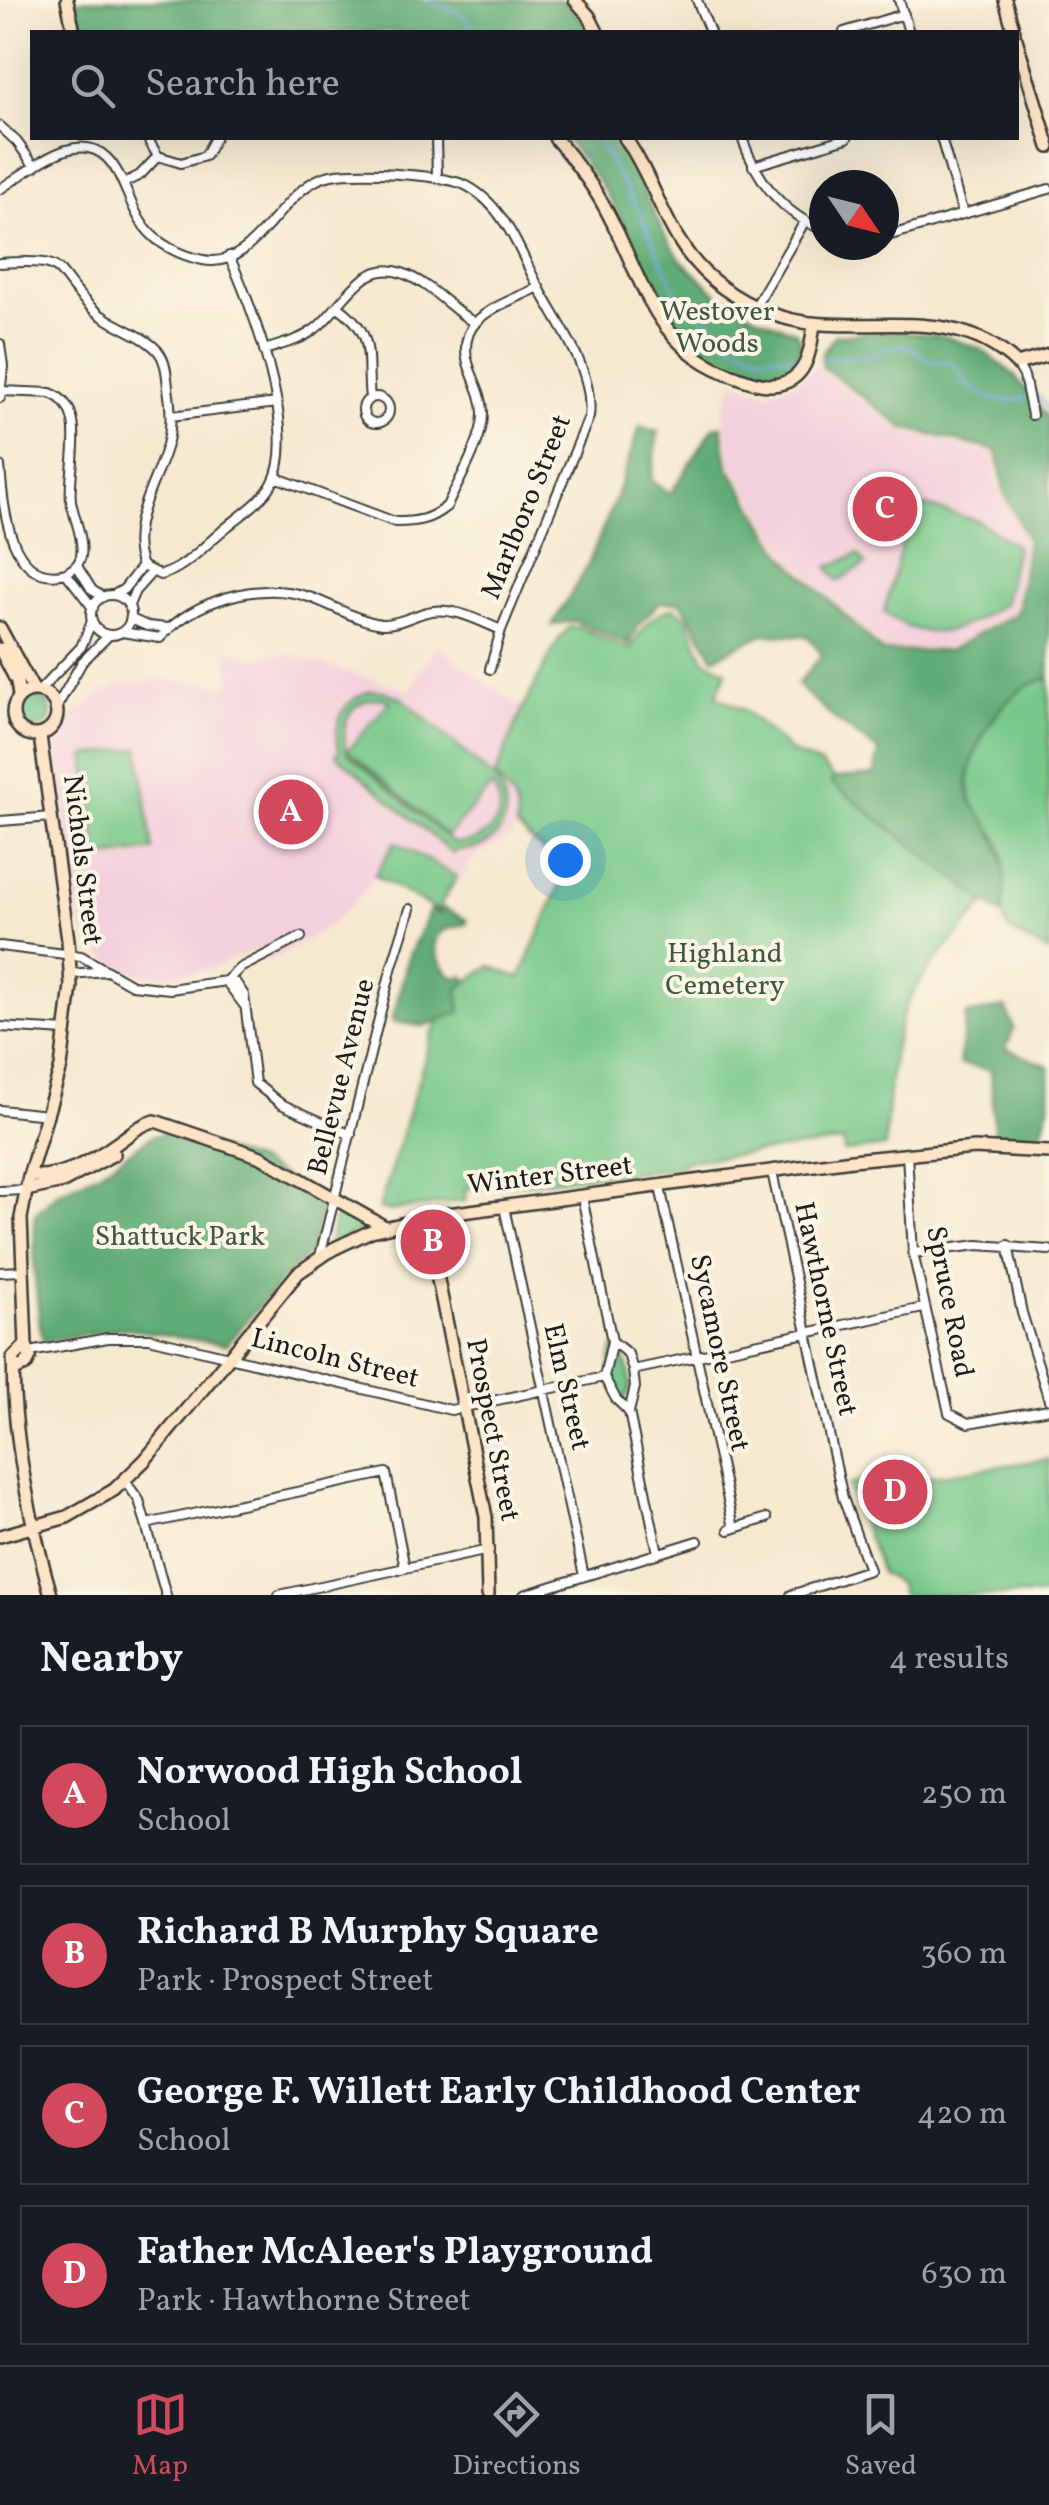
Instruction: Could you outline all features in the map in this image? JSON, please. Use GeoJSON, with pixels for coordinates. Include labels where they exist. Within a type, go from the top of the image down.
{"type":"FeatureCollection","features":[{"type":"Feature","properties":{"kind":"street"},"geometry":{"type":"LineString","coordinates":[[67,0],[74,30]]}},
{"type":"Feature","properties":{"kind":"street"},"geometry":{"type":"LineString","coordinates":[[575,0],[586,10],[595,30]]}},
{"type":"Feature","properties":{"kind":"street"},"geometry":{"type":"LineString","coordinates":[[697,0],[709,30]]}},
{"type":"Feature","properties":{"kind":"street"},"geometry":{"type":"LineString","coordinates":[[899,0],[909,30]]}},
{"type":"Feature","properties":{"kind":"street"},"geometry":{"type":"LineString","coordinates":[[1005,0],[1014,30]]}},
{"type":"Feature","properties":{"kind":"street"},"geometry":{"type":"LineString","coordinates":[[851,30],[904,14]]}},
{"type":"Feature","properties":{"kind":"street"},"geometry":{"type":"LineString","coordinates":[[1019,46],[1049,147]]}},
{"type":"Feature","properties":{"kind":"street"},"geometry":{"type":"LineString","coordinates":[[0,126],[35,167]]}},
{"type":"Feature","properties":{"kind":"street"},"geometry":{"type":"LineString","coordinates":[[148,140],[158,156],[174,162],[194,161],[208,152],[214,140]]}},
{"type":"Feature","properties":{"kind":"street"},"geometry":{"type":"LineString","coordinates":[[436,140],[437,178]]}},
{"type":"Feature","properties":{"kind":"street"},"geometry":{"type":"LineString","coordinates":[[556,140],[604,206],[667,330],[698,360],[760,384],[781,383],[798,375],[806,364],[814,323]]}},
{"type":"Feature","properties":{"kind":"street"},"geometry":{"type":"LineString","coordinates":[[625,140],[639,159],[666,222],[681,246],[716,282],[756,307],[780,316],[814,323],[932,326],[986,342],[1017,364],[1024,376],[1031,411]]}},
{"type":"Feature","properties":{"kind":"street"},"geometry":{"type":"LineString","coordinates":[[743,140],[774,196],[809,223]]}},
{"type":"Feature","properties":{"kind":"street"},"geometry":{"type":"LineString","coordinates":[[754,166],[840,140]]}},
{"type":"Feature","properties":{"kind":"street"},"geometry":{"type":"LineString","coordinates":[[942,140],[963,214]]}},
{"type":"Feature","properties":{"kind":"street"},"geometry":{"type":"LineString","coordinates":[[0,189],[65,150],[91,150],[114,164],[140,220],[159,242],[201,260],[229,256],[264,350],[277,403],[280,444],[276,477],[261,498],[179,567],[165,574],[146,570]]}},
{"type":"Feature","properties":{"kind":"street"},"geometry":{"type":"LineString","coordinates":[[124,183],[140,176],[158,156]]}},
{"type":"Feature","properties":{"kind":"street","name":"Marlboro Street"},"geometry":{"type":"LineString","coordinates":[[229,256],[252,242],[312,180],[341,174],[437,178],[468,187],[496,211],[577,358],[590,403],[589,416],[500,630],[490,669]]}},
{"type":"Feature","properties":{"kind":"street"},"geometry":{"type":"LineString","coordinates":[[899,233],[1049,189]]}},
{"type":"Feature","properties":{"kind":"street"},"geometry":{"type":"LineString","coordinates":[[756,307],[804,221]]}},
{"type":"Feature","properties":{"kind":"street"},"geometry":{"type":"LineString","coordinates":[[0,263],[38,260],[57,266],[94,310],[156,349],[165,366],[171,416],[167,446],[138,530],[137,552],[146,570]]}},
{"type":"Feature","properties":{"kind":"street"},"geometry":{"type":"LineString","coordinates":[[264,350],[308,334],[356,284],[373,272],[394,270],[421,282],[473,322]]}},
{"type":"Feature","properties":{"kind":"street"},"geometry":{"type":"LineString","coordinates":[[276,477],[396,522],[417,522],[436,515],[447,506],[482,422],[481,400],[465,349],[473,322],[539,287]]}},
{"type":"Feature","properties":{"kind":"street"},"geometry":{"type":"LineString","coordinates":[[337,306],[357,322],[367,338],[370,398]]}},
{"type":"Feature","properties":{"kind":"street"},"geometry":{"type":"LineString","coordinates":[[0,344],[0,394],[50,393],[57,395],[68,409],[74,434],[71,498],[81,546],[77,566],[92,590],[102,597]]}},
{"type":"Feature","properties":{"kind":"street"},"geometry":{"type":"LineString","coordinates":[[1017,364],[1049,354]]}},
{"type":"Feature","properties":{"kind":"street"},"geometry":{"type":"LineString","coordinates":[[171,416],[277,403]]}},
{"type":"Feature","properties":{"kind":"street"},"geometry":{"type":"LineString","coordinates":[[0,466],[5,519],[21,556],[42,572],[66,573],[77,566]]}},
{"type":"Feature","properties":{"kind":"street"},"geometry":{"type":"LineString","coordinates":[[146,570],[124,589],[102,597],[93,608],[92,621],[78,651],[36,690],[20,696],[7,714],[25,732],[40,736],[53,726],[55,710],[82,662],[109,635],[122,632],[160,638],[178,620],[250,592],[274,590],[306,596],[381,624],[452,610],[500,630]]}},
{"type":"Feature","properties":{"kind":"street"},"geometry":{"type":"LineString","coordinates":[[122,632],[131,618],[128,605],[132,594],[146,570]]}},
{"type":"Feature","properties":{"kind":"street"},"geometry":{"type":"LineString","coordinates":[[66,573],[93,608]]}},
{"type":"Feature","properties":{"kind":"street"},"geometry":{"type":"LineString","coordinates":[[114,595],[128,605]]}},
{"type":"Feature","properties":{"kind":"street"},"geometry":{"type":"LineString","coordinates":[[131,618],[148,626],[168,628]]}},
{"type":"Feature","properties":{"kind":"street"},"geometry":{"type":"LineString","coordinates":[[92,621],[109,635]]}},
{"type":"Feature","properties":{"kind":"street"},"geometry":{"type":"LineString","coordinates":[[0,628],[36,690],[51,699],[55,710]]}},
{"type":"Feature","properties":{"kind":"street"},"geometry":{"type":"LineString","coordinates":[[0,649],[20,696]]}},
{"type":"Feature","properties":{"kind":"street","name":"Nichols Street"},"geometry":{"type":"LineString","coordinates":[[28,1349],[20,1232],[29,1176],[48,1115],[66,1031],[70,974],[40,736]]}},
{"type":"Feature","properties":{"kind":"street"},"geometry":{"type":"LineString","coordinates":[[0,821],[52,817]]}},
{"type":"Feature","properties":{"kind":"street","name":"Bellevue Avenue"},"geometry":{"type":"LineString","coordinates":[[320,1256],[410,908]]}},
{"type":"Feature","properties":{"kind":"street"},"geometry":{"type":"LineString","coordinates":[[0,946],[68,953],[90,960],[132,985],[170,989],[226,980],[240,968],[301,937]]}},
{"type":"Feature","properties":{"kind":"street"},"geometry":{"type":"LineString","coordinates":[[70,974],[106,971]]}},
{"type":"Feature","properties":{"kind":"street"},"geometry":{"type":"LineString","coordinates":[[226,980],[246,1006],[255,1084],[280,1104],[351,1135]]}},
{"type":"Feature","properties":{"kind":"street"},"geometry":{"type":"LineString","coordinates":[[0,1028],[66,1031]]}},
{"type":"Feature","properties":{"kind":"street"},"geometry":{"type":"LineString","coordinates":[[0,1110],[48,1115]]}},
{"type":"Feature","properties":{"kind":"street"},"geometry":{"type":"LineString","coordinates":[[29,1176],[67,1172],[148,1130],[170,1126],[262,1157],[385,1227]]}},
{"type":"Feature","properties":{"kind":"street"},"geometry":{"type":"LineString","coordinates":[[0,1191],[26,1190],[72,1178],[121,1144]]}},
{"type":"Feature","properties":{"kind":"street","name":"Winter Street"},"geometry":{"type":"LineString","coordinates":[[0,1536],[34,1528],[91,1506],[125,1481],[286,1286],[320,1256],[357,1236],[457,1213],[907,1154],[974,1148],[1049,1152]]}},
{"type":"Feature","properties":{"kind":"street","name":"Spruce Road"},"geometry":{"type":"LineString","coordinates":[[907,1154],[913,1253],[946,1404],[955,1418],[968,1424],[1049,1409]]}},
{"type":"Feature","properties":{"kind":"street","name":"Hawthorne Street"},"geometry":{"type":"LineString","coordinates":[[772,1172],[843,1498],[869,1570],[792,1595]]}},
{"type":"Feature","properties":{"kind":"street","name":"Sycamore Street"},"geometry":{"type":"LineString","coordinates":[[660,1187],[732,1529],[767,1518]]}},
{"type":"Feature","properties":{"kind":"street"},"geometry":{"type":"LineString","coordinates":[[582,1197],[612,1341],[604,1376],[628,1412]]}},
{"type":"Feature","properties":{"kind":"street","name":"Elm Street"},"geometry":{"type":"LineString","coordinates":[[504,1207],[584,1576]]}},
{"type":"Feature","properties":{"kind":"street","name":"Prospect Street"},"geometry":{"type":"LineString","coordinates":[[437,1276],[440,1254],[457,1213]]}},
{"type":"Feature","properties":{"kind":"street","name":"Prospect Street"},"geometry":{"type":"LineString","coordinates":[[412,1221],[437,1276],[486,1518],[488,1595]]}},
{"type":"Feature","properties":{"kind":"street"},"geometry":{"type":"LineString","coordinates":[[913,1253],[939,1247],[1008,1245],[1049,1250]]}},
{"type":"Feature","properties":{"kind":"street"},"geometry":{"type":"LineString","coordinates":[[1008,1245],[1022,1313],[1049,1400]]}},
{"type":"Feature","properties":{"kind":"street"},"geometry":{"type":"LineString","coordinates":[[0,1272],[22,1271]]}},
{"type":"Feature","properties":{"kind":"street"},"geometry":{"type":"LineString","coordinates":[[633,1370],[923,1308]]}},
{"type":"Feature","properties":{"kind":"street","name":"Lincoln Street"},"geometry":{"type":"LineString","coordinates":[[28,1349],[122,1336],[162,1340],[445,1409],[464,1409],[604,1376]]}},
{"type":"Feature","properties":{"kind":"street"},"geometry":{"type":"LineString","coordinates":[[612,1341],[628,1354],[633,1370],[635,1387],[628,1412],[658,1553]]}},
{"type":"Feature","properties":{"kind":"street"},"geometry":{"type":"LineString","coordinates":[[28,1349],[15,1354],[10,1364],[34,1528],[51,1595]]}},
{"type":"Feature","properties":{"kind":"street"},"geometry":{"type":"LineString","coordinates":[[146,1524],[386,1473],[406,1568]]}},
{"type":"Feature","properties":{"kind":"street"},"geometry":{"type":"LineString","coordinates":[[125,1481],[139,1500],[166,1595]]}},
{"type":"Feature","properties":{"kind":"street"},"geometry":{"type":"LineString","coordinates":[[524,1595],[698,1541]]}},
{"type":"Feature","properties":{"kind":"street"},"geometry":{"type":"LineString","coordinates":[[279,1595],[489,1550]]}},
{"type":"Feature","properties":{"kind":"shaded area"},"geometry":{"type":"Polygon","coordinates":[[[815,366],[902,431],[995,454],[996,482],[1024,537],[1015,610],[950,647],[886,650],[786,554],[731,463],[723,408],[734,382],[769,392],[797,382],[815,366]]]}},
{"type":"Feature","properties":{"kind":"shaded area"},"geometry":{"type":"Polygon","coordinates":[[[436,646],[523,708],[495,776],[518,808],[512,836],[474,857],[437,911],[375,875],[364,892],[330,925],[268,962],[259,948],[210,968],[167,977],[132,972],[107,959],[83,929],[69,854],[56,751],[65,720],[119,685],[163,680],[230,686],[227,650],[252,658],[287,654],[408,690],[436,646]]]}},
{"type":"Feature","properties":{"kind":"green space"},"geometry":{"type":"Polygon","coordinates":[[[75,0],[561,0],[579,16],[587,30],[82,30],[75,0]]]}},
{"type":"Feature","properties":{"kind":"green space","name":"Westover Woods"},"geometry":{"type":"Polygon","coordinates":[[[567,140],[616,140],[681,260],[718,295],[760,318],[795,331],[802,344],[795,366],[777,375],[758,374],[715,357],[691,341],[660,302],[595,176],[567,140]]]}},
{"type":"Feature","properties":{"kind":"green space"},"geometry":{"type":"Polygon","coordinates":[[[892,331],[943,336],[981,349],[1014,375],[1049,419],[1049,678],[1029,685],[1004,706],[983,736],[970,769],[972,802],[994,836],[1002,857],[1005,879],[1001,914],[831,783],[834,778],[874,775],[879,751],[797,685],[822,655],[808,636],[763,634],[714,658],[681,602],[659,603],[637,627],[629,644],[574,621],[552,625],[587,567],[640,426],[658,432],[651,480],[671,493],[714,427],[722,426],[728,466],[784,556],[883,652],[950,650],[1017,612],[1027,539],[1004,492],[997,451],[904,428],[823,367],[822,354],[835,335],[892,331]]]}},
{"type":"Feature","properties":{"kind":"green space"},"geometry":{"type":"Polygon","coordinates":[[[926,506],[978,521],[1016,546],[1004,603],[945,632],[916,630],[884,612],[910,514],[926,506]]]}},
{"type":"Feature","properties":{"kind":"green space"},"geometry":{"type":"Polygon","coordinates":[[[858,554],[866,564],[838,581],[828,567],[858,554]]]}},
{"type":"Feature","properties":{"kind":"green space","name":"Highland Cemetery"},"geometry":{"type":"Polygon","coordinates":[[[675,608],[687,618],[704,659],[727,671],[716,696],[743,709],[792,753],[820,764],[834,778],[832,783],[987,902],[932,966],[906,1007],[893,1056],[885,1147],[844,1152],[843,1142],[685,1161],[679,1168],[466,1188],[465,1201],[379,1209],[439,1020],[449,1013],[457,989],[490,966],[520,978],[566,871],[516,827],[515,805],[495,776],[523,708],[559,639],[569,628],[578,627],[630,649],[654,617],[675,608]]]}},
{"type":"Feature","properties":{"kind":"green space"},"geometry":{"type":"Polygon","coordinates":[[[1049,678],[1049,952],[1017,935],[1004,922],[1003,852],[974,806],[969,785],[976,752],[993,719],[1015,694],[1049,678]]]}},
{"type":"Feature","properties":{"kind":"green space"},"geometry":{"type":"Polygon","coordinates":[[[382,691],[402,698],[495,779],[506,806],[501,829],[494,838],[453,854],[336,755],[342,714],[361,695],[382,691]],[[370,699],[354,708],[344,732],[347,753],[453,843],[476,840],[498,818],[498,797],[492,786],[447,836],[348,750],[390,701],[370,699]]]}},
{"type":"Feature","properties":{"kind":"green space"},"geometry":{"type":"Polygon","coordinates":[[[35,697],[47,701],[51,713],[47,725],[35,729],[23,725],[19,713],[23,701],[35,697]]]}},
{"type":"Feature","properties":{"kind":"green space"},"geometry":{"type":"Polygon","coordinates":[[[139,748],[153,850],[98,858],[85,756],[139,748]]]}},
{"type":"Feature","properties":{"kind":"green space"},"geometry":{"type":"Polygon","coordinates":[[[395,842],[457,877],[437,911],[375,875],[395,842]]]}},
{"type":"Feature","properties":{"kind":"green space"},"geometry":{"type":"Polygon","coordinates":[[[442,908],[467,920],[466,924],[441,932],[435,944],[441,963],[450,974],[454,978],[464,976],[468,981],[458,989],[461,1012],[423,1026],[392,1022],[408,958],[430,910],[439,914],[442,908]]]}},
{"type":"Feature","properties":{"kind":"green space"},"geometry":{"type":"Polygon","coordinates":[[[1005,1007],[1014,1028],[1006,1049],[1049,1066],[1049,1106],[1040,1137],[994,1134],[991,1070],[959,1064],[966,1015],[1005,1007]]]}},
{"type":"Feature","properties":{"kind":"green space","name":"Shattuck Park"},"geometry":{"type":"Polygon","coordinates":[[[164,1133],[259,1163],[318,1196],[323,1204],[309,1253],[226,1345],[122,1328],[45,1341],[41,1335],[34,1270],[35,1214],[57,1193],[164,1133]]]}},
{"type":"Feature","properties":{"kind":"green space"},"geometry":{"type":"Polygon","coordinates":[[[338,1206],[370,1225],[332,1244],[329,1243],[338,1206]]]}},
{"type":"Feature","properties":{"kind":"green space"},"geometry":{"type":"Polygon","coordinates":[[[614,1348],[623,1357],[629,1373],[630,1392],[625,1398],[618,1394],[612,1377],[614,1348]]]}},
{"type":"Feature","properties":{"kind":"green space"},"geometry":{"type":"Polygon","coordinates":[[[1049,1459],[1049,1595],[902,1595],[899,1584],[881,1573],[848,1485],[869,1479],[872,1485],[1049,1459]]]}},
{"type":"Feature","properties":{"kind":"waterway"},"geometry":{"type":"LineString","coordinates":[[426,0],[463,14],[472,30]]}},
{"type":"Feature","properties":{"kind":"waterway"},"geometry":{"type":"LineString","coordinates":[[597,140],[639,212],[678,295],[731,343],[760,355],[795,356]]}},
{"type":"Feature","properties":{"kind":"waterway"},"geometry":{"type":"LineString","coordinates":[[820,360],[868,355],[900,345],[931,361],[954,363],[968,385],[988,397],[1010,401],[1025,398]]}},
{"type":"Feature","properties":{"kind":"waterway"},"geometry":{"type":"LineString","coordinates":[[1033,396],[1038,396],[1049,410]]}},
{"type":"Feature","properties":{"kind":"place","name":"George F. Willett Early Childhood Center"},"geometry":{"type":"Point","coordinates":[885,509]}},
{"type":"Feature","properties":{"kind":"place","name":"Norwood High School"},"geometry":{"type":"Point","coordinates":[291,812]}},
{"type":"Feature","properties":{"kind":"place","name":"Richard B Murphy Square"},"geometry":{"type":"Point","coordinates":[433,1242]}},
{"type":"Feature","properties":{"kind":"place","name":"Father McAleer's Playground"},"geometry":{"type":"Point","coordinates":[895,1492]}}]}
